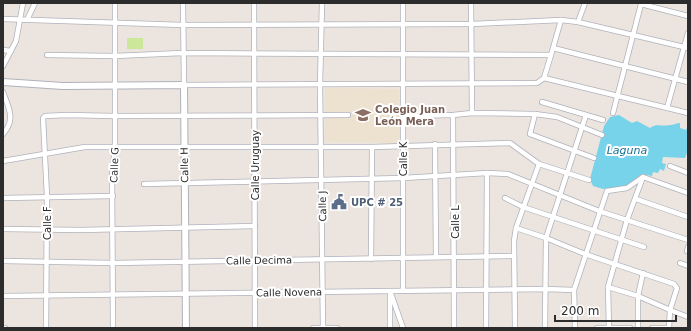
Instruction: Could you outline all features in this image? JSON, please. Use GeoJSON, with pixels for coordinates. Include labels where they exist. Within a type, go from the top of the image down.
{"type":"FeatureCollection","features":[{"type":"Feature","properties":{"kind":"street"},"geometry":{"type":"LineString","coordinates":[[3,66],[16,41],[23,3]]}},
{"type":"Feature","properties":{"kind":"street"},"geometry":{"type":"LineString","coordinates":[[27,20],[35,3]]}},
{"type":"Feature","properties":{"kind":"street","name":"Calle G"},"geometry":{"type":"LineString","coordinates":[[113,328],[114,230],[112,176],[115,147],[115,3]]}},
{"type":"Feature","properties":{"kind":"street","name":"Calle H"},"geometry":{"type":"LineString","coordinates":[[183,3],[182,53],[184,85],[186,328]]}},
{"type":"Feature","properties":{"kind":"street","name":"Calle Uruguay"},"geometry":{"type":"LineString","coordinates":[[254,3],[255,328]]}},
{"type":"Feature","properties":{"kind":"street","name":"Calle J"},"geometry":{"type":"LineString","coordinates":[[322,3],[320,115],[323,328]]}},
{"type":"Feature","properties":{"kind":"street","name":"Calle K"},"geometry":{"type":"LineString","coordinates":[[403,3],[403,291]]}},
{"type":"Feature","properties":{"kind":"street"},"geometry":{"type":"LineString","coordinates":[[471,3],[472,113]]}},
{"type":"Feature","properties":{"kind":"street"},"geometry":{"type":"LineString","coordinates":[[578,22],[585,3]]}},
{"type":"Feature","properties":{"kind":"street"},"geometry":{"type":"LineString","coordinates":[[634,3],[688,16]]}},
{"type":"Feature","properties":{"kind":"street"},"geometry":{"type":"LineString","coordinates":[[613,113],[632,34],[641,4]]}},
{"type":"Feature","properties":{"kind":"street"},"geometry":{"type":"LineString","coordinates":[[3,19],[115,21],[137,24],[183,25],[472,24],[561,20],[578,22],[632,34],[686,48]]}},
{"type":"Feature","properties":{"kind":"street"},"geometry":{"type":"LineString","coordinates":[[3,82],[63,86],[537,83],[544,78],[561,20]]}},
{"type":"Feature","properties":{"kind":"street"},"geometry":{"type":"LineString","coordinates":[[667,108],[674,78],[686,48],[688,33]]}},
{"type":"Feature","properties":{"kind":"street"},"geometry":{"type":"LineString","coordinates":[[553,48],[688,82]]}},
{"type":"Feature","properties":{"kind":"street"},"geometry":{"type":"LineString","coordinates":[[3,50],[11,51]]}},
{"type":"Feature","properties":{"kind":"street"},"geometry":{"type":"LineString","coordinates":[[48,55],[115,56],[182,53],[402,53],[551,55]]}},
{"type":"Feature","properties":{"kind":"street"},"geometry":{"type":"LineString","coordinates":[[544,78],[616,97],[688,113]]}},
{"type":"Feature","properties":{"kind":"street"},"geometry":{"type":"LineString","coordinates":[[3,92],[11,117],[9,127],[3,134]]}},
{"type":"Feature","properties":{"kind":"street"},"geometry":{"type":"LineString","coordinates":[[542,102],[603,120]]}},
{"type":"Feature","properties":{"kind":"street"},"geometry":{"type":"LineString","coordinates":[[403,116],[472,113],[535,114],[557,116],[602,135]]}},
{"type":"Feature","properties":{"kind":"street"},"geometry":{"type":"LineString","coordinates":[[535,114],[530,134],[594,158]]}},
{"type":"Feature","properties":{"kind":"street","name":"Calle F"},"geometry":{"type":"LineString","coordinates":[[46,328],[48,262],[47,196],[43,118],[48,115],[115,116]]}},
{"type":"Feature","properties":{"kind":"street"},"geometry":{"type":"LineString","coordinates":[[115,116],[348,115]]}},
{"type":"Feature","properties":{"kind":"street","name":"Calle L"},"geometry":{"type":"LineString","coordinates":[[453,115],[455,175],[454,328]]}},
{"type":"Feature","properties":{"kind":"street"},"geometry":{"type":"LineString","coordinates":[[545,328],[546,238],[586,115]]}},
{"type":"Feature","properties":{"kind":"street"},"geometry":{"type":"LineString","coordinates":[[3,161],[85,147],[372,147],[510,143],[538,164],[589,180]]}},
{"type":"Feature","properties":{"kind":"street"},"geometry":{"type":"LineString","coordinates":[[435,144],[436,257]]}},
{"type":"Feature","properties":{"kind":"street"},"geometry":{"type":"LineString","coordinates":[[371,259],[372,147]]}},
{"type":"Feature","properties":{"kind":"street"},"geometry":{"type":"LineString","coordinates":[[515,328],[514,256],[516,228],[538,164]]}},
{"type":"Feature","properties":{"kind":"street"},"geometry":{"type":"LineString","coordinates":[[670,166],[688,173]]}},
{"type":"Feature","properties":{"kind":"street"},"geometry":{"type":"LineString","coordinates":[[486,328],[487,173]]}},
{"type":"Feature","properties":{"kind":"street"},"geometry":{"type":"LineString","coordinates":[[144,184],[403,178],[487,173],[508,174],[530,185],[599,211],[688,240]]}},
{"type":"Feature","properties":{"kind":"street"},"geometry":{"type":"LineString","coordinates":[[643,177],[688,193]]}},
{"type":"Feature","properties":{"kind":"street"},"geometry":{"type":"LineString","coordinates":[[609,328],[608,287],[627,220],[643,177]]}},
{"type":"Feature","properties":{"kind":"street"},"geometry":{"type":"LineString","coordinates":[[575,328],[574,290],[599,211],[607,191],[627,188],[643,177]]}},
{"type":"Feature","properties":{"kind":"street"},"geometry":{"type":"LineString","coordinates":[[3,198],[113,196]]}},
{"type":"Feature","properties":{"kind":"street"},"geometry":{"type":"LineString","coordinates":[[505,198],[553,217],[644,247]]}},
{"type":"Feature","properties":{"kind":"street"},"geometry":{"type":"LineString","coordinates":[[636,198],[688,217]]}},
{"type":"Feature","properties":{"kind":"street"},"geometry":{"type":"LineString","coordinates":[[3,229],[114,230],[255,226]]}},
{"type":"Feature","properties":{"kind":"street"},"geometry":{"type":"LineString","coordinates":[[516,228],[675,285],[677,288],[670,310],[669,328],[652,328]]}},
{"type":"Feature","properties":{"kind":"street","name":"Calle Decima"},"geometry":{"type":"LineString","coordinates":[[3,261],[114,263],[255,259],[371,259],[403,257],[514,256]]}},
{"type":"Feature","properties":{"kind":"street"},"geometry":{"type":"LineString","coordinates":[[680,263],[688,266]]}},
{"type":"Feature","properties":{"kind":"street"},"geometry":{"type":"LineString","coordinates":[[638,328],[638,296],[643,273]]}},
{"type":"Feature","properties":{"kind":"street"},"geometry":{"type":"LineString","coordinates":[[608,287],[638,296],[688,317]]}},
{"type":"Feature","properties":{"kind":"street","name":"Calle Novena"},"geometry":{"type":"LineString","coordinates":[[3,296],[545,289],[574,290]]}},
{"type":"Feature","properties":{"kind":"street"},"geometry":{"type":"LineString","coordinates":[[390,291],[390,328]]}},
{"type":"Feature","properties":{"kind":"street"},"geometry":{"type":"LineString","coordinates":[[390,291],[404,328]]}},
{"type":"Feature","properties":{"kind":"street"},"geometry":{"type":"LineString","coordinates":[[313,328],[336,328]]}},
{"type":"Feature","properties":{"kind":"street"},"geometry":{"type":"LineString","coordinates":[[597,328],[630,328]]}},
{"type":"Feature","properties":{"kind":"shaded area","name":"Colegio Juan León Mera"},"geometry":{"type":"Polygon","coordinates":[[[325,88],[399,89],[400,143],[325,142],[325,88]]]}},
{"type":"Feature","properties":{"kind":"green space"},"geometry":{"type":"Polygon","coordinates":[[[127,38],[143,38],[143,49],[127,49],[127,38]]]}},
{"type":"Feature","properties":{"kind":"water","name":"Laguna"},"geometry":{"type":"Polygon","coordinates":[[[619,115],[632,123],[637,121],[650,128],[680,123],[680,128],[686,130],[688,125],[688,150],[685,158],[663,157],[662,163],[666,164],[664,171],[660,169],[658,173],[653,172],[652,176],[642,174],[626,186],[603,189],[593,186],[590,179],[604,126],[610,117],[619,115]]]}},
{"type":"Feature","properties":{"kind":"place","name":"Colegio Juan León Mera"},"geometry":{"type":"Point","coordinates":[363,115]}},
{"type":"Feature","properties":{"kind":"place","name":"UPC # 25"},"geometry":{"type":"Point","coordinates":[339,202]}}]}
